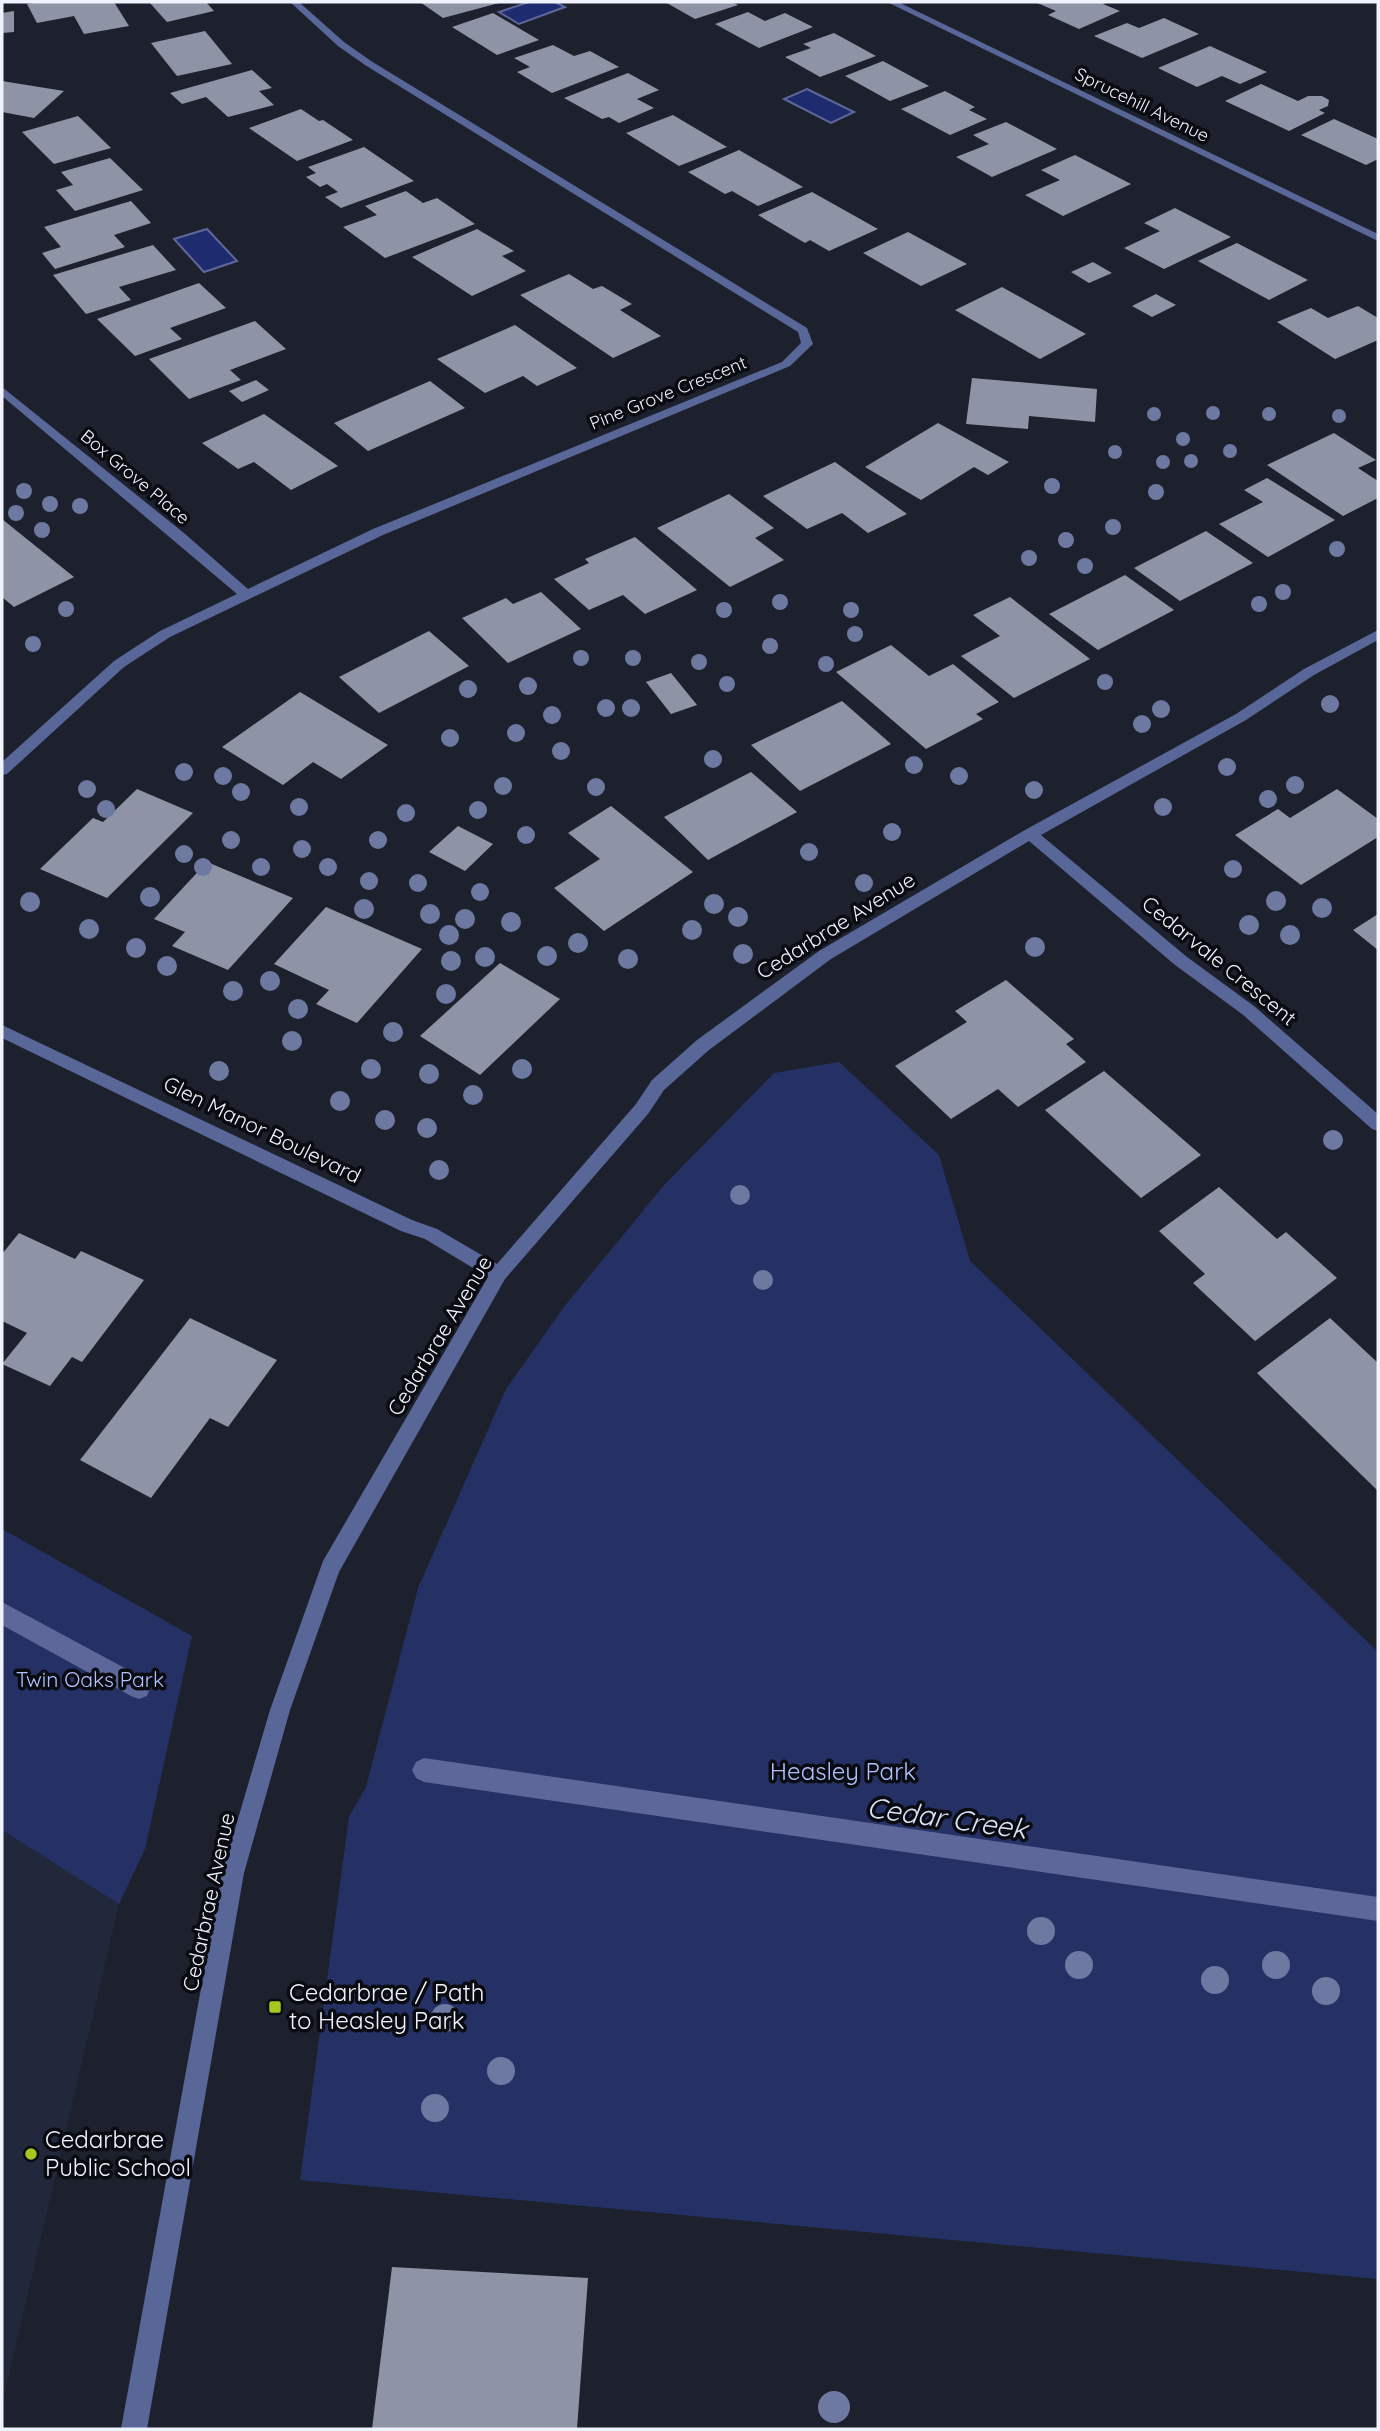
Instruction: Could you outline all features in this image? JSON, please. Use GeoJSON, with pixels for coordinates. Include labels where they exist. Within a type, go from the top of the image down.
{"type":"FeatureCollection","features":[{"type":"Feature","properties":{"kind":"street","name":"Pine Grove Crescent"},"geometry":{"type":"LineString","coordinates":[[2,769],[119,664],[165,634],[378,532],[786,363],[807,344],[803,330],[368,63],[294,2]]}},
{"type":"Feature","properties":{"kind":"street","name":"Sprucehill Avenue"},"geometry":{"type":"LineString","coordinates":[[891,2],[1378,238]]}},
{"type":"Feature","properties":{"kind":"street","name":"Box Grove Place"},"geometry":{"type":"LineString","coordinates":[[2,390],[179,536],[244,594]]}},
{"type":"Feature","properties":{"kind":"street","name":"Cedarbrae Avenue"},"geometry":{"type":"LineString","coordinates":[[134,2429],[233,1873],[280,1710],[330,1567],[499,1274],[642,1109],[658,1084],[703,1045],[825,955],[1030,834],[1241,716],[1309,672],[1378,634]]}},
{"type":"Feature","properties":{"kind":"street","name":"Cedarvale Crescent"},"geometry":{"type":"LineString","coordinates":[[1030,834],[1181,961],[1248,1010],[1378,1124]]}},
{"type":"Feature","properties":{"kind":"street","name":"Glen Manor Boulevard"},"geometry":{"type":"LineString","coordinates":[[2,1031],[407,1226],[432,1234],[499,1274]]}},
{"type":"Feature","properties":{"kind":"shaded area"},"geometry":{"type":"Polygon","coordinates":[[[529,2],[555,2],[565,7],[519,24],[499,12],[529,2]]]}},
{"type":"Feature","properties":{"kind":"shaded area"},"geometry":{"type":"Polygon","coordinates":[[[807,89],[854,112],[831,123],[784,99],[807,89]]]}},
{"type":"Feature","properties":{"kind":"shaded area"},"geometry":{"type":"Polygon","coordinates":[[[207,229],[237,261],[204,272],[174,239],[207,229]]]}},
{"type":"Feature","properties":{"kind":"shaded area","name":"Cedarbrae Public School"},"geometry":{"type":"Polygon","coordinates":[[[2,1830],[119,1904],[2,2404],[2,1830]]]}},
{"type":"Feature","properties":{"kind":"green space","name":"Heasley Park"},"geometry":{"type":"Polygon","coordinates":[[[839,1062],[939,1155],[970,1261],[1378,1652],[1378,2279],[300,2180],[349,1817],[366,1787],[418,1588],[506,1389],[564,1307],[665,1184],[774,1073],[839,1062]]]}},
{"type":"Feature","properties":{"kind":"green space","name":"Twin Oaks Park"},"geometry":{"type":"Polygon","coordinates":[[[2,1529],[192,1636],[145,1849],[119,1904],[2,1830],[2,1529]]]}},
{"type":"Feature","properties":{"kind":"building"},"geometry":{"type":"Polygon","coordinates":[[[114,2],[129,26],[84,34],[74,16],[37,23],[27,4],[114,2]]]}},
{"type":"Feature","properties":{"kind":"building"},"geometry":{"type":"Polygon","coordinates":[[[149,2],[206,2],[214,11],[167,22],[149,2]]]}},
{"type":"Feature","properties":{"kind":"building"},"geometry":{"type":"Polygon","coordinates":[[[420,2],[499,2],[499,3],[443,18],[420,2]]]}},
{"type":"Feature","properties":{"kind":"building"},"geometry":{"type":"Polygon","coordinates":[[[665,2],[732,2],[738,5],[695,19],[665,2]]]}},
{"type":"Feature","properties":{"kind":"building"},"geometry":{"type":"Polygon","coordinates":[[[1035,2],[1108,2],[1103,4],[1120,11],[1079,29],[1048,15],[1056,11],[1035,2]]]}},
{"type":"Feature","properties":{"kind":"building"},"geometry":{"type":"Polygon","coordinates":[[[14,11],[14,32],[2,33],[2,13],[14,11]]]}},
{"type":"Feature","properties":{"kind":"building"},"geometry":{"type":"Polygon","coordinates":[[[748,12],[765,21],[785,13],[813,27],[759,48],[715,24],[748,12]]]}},
{"type":"Feature","properties":{"kind":"building"},"geometry":{"type":"Polygon","coordinates":[[[493,13],[539,40],[497,55],[452,27],[493,13]]]}},
{"type":"Feature","properties":{"kind":"building"},"geometry":{"type":"Polygon","coordinates":[[[1164,18],[1199,34],[1142,58],[1094,36],[1127,23],[1139,28],[1164,18]]]}},
{"type":"Feature","properties":{"kind":"building"},"geometry":{"type":"Polygon","coordinates":[[[205,31],[232,64],[177,76],[151,43],[205,31]]]}},
{"type":"Feature","properties":{"kind":"building"},"geometry":{"type":"Polygon","coordinates":[[[834,33],[876,56],[820,77],[785,57],[811,48],[803,44],[834,33]]]}},
{"type":"Feature","properties":{"kind":"building"},"geometry":{"type":"Polygon","coordinates":[[[553,45],[574,56],[590,51],[619,67],[552,93],[517,72],[530,67],[514,58],[553,45]]]}},
{"type":"Feature","properties":{"kind":"building"},"geometry":{"type":"Polygon","coordinates":[[[1210,46],[1267,72],[1240,84],[1222,76],[1197,87],[1158,68],[1210,46]]]}},
{"type":"Feature","properties":{"kind":"building"},"geometry":{"type":"Polygon","coordinates":[[[883,61],[929,86],[890,101],[845,76],[883,61]]]}},
{"type":"Feature","properties":{"kind":"building"},"geometry":{"type":"Polygon","coordinates":[[[252,70],[272,88],[259,91],[274,105],[228,117],[206,97],[182,104],[170,93],[252,70]]]}},
{"type":"Feature","properties":{"kind":"building"},"geometry":{"type":"Polygon","coordinates":[[[628,73],[659,90],[637,99],[654,108],[619,123],[609,117],[602,119],[564,98],[628,73]]]}},
{"type":"Feature","properties":{"kind":"building"},"geometry":{"type":"Polygon","coordinates":[[[2,81],[64,91],[34,118],[2,112],[2,81]]]}},
{"type":"Feature","properties":{"kind":"building"},"geometry":{"type":"Polygon","coordinates":[[[1261,84],[1298,101],[1308,96],[1322,96],[1329,100],[1328,106],[1319,110],[1325,113],[1289,131],[1225,101],[1261,84]]]}},
{"type":"Feature","properties":{"kind":"building"},"geometry":{"type":"Polygon","coordinates":[[[945,91],[975,107],[969,110],[987,119],[950,135],[901,109],[945,91]]]}},
{"type":"Feature","properties":{"kind":"building"},"geometry":{"type":"Polygon","coordinates":[[[301,109],[353,140],[297,161],[249,128],[301,109]]]}},
{"type":"Feature","properties":{"kind":"building"},"geometry":{"type":"Polygon","coordinates":[[[673,115],[727,147],[679,166],[626,133],[673,115]]]}},
{"type":"Feature","properties":{"kind":"building"},"geometry":{"type":"Polygon","coordinates":[[[78,116],[111,148],[54,164],[22,132],[78,116]]]}},
{"type":"Feature","properties":{"kind":"building"},"geometry":{"type":"Polygon","coordinates":[[[1334,119],[1378,139],[1378,159],[1366,165],[1301,135],[1334,119]]]}},
{"type":"Feature","properties":{"kind":"building"},"geometry":{"type":"Polygon","coordinates":[[[1006,122],[1057,149],[992,177],[956,157],[989,144],[973,135],[1006,122]]]}},
{"type":"Feature","properties":{"kind":"building"},"geometry":{"type":"Polygon","coordinates":[[[364,147],[414,181],[341,208],[325,197],[338,192],[327,184],[320,187],[306,177],[316,173],[308,167],[364,147]]]}},
{"type":"Feature","properties":{"kind":"building"},"geometry":{"type":"Polygon","coordinates":[[[739,150],[803,187],[758,206],[732,191],[725,194],[688,172],[739,150]]]}},
{"type":"Feature","properties":{"kind":"building"},"geometry":{"type":"Polygon","coordinates":[[[1075,155],[1131,184],[1063,216],[1025,195],[1060,180],[1041,170],[1075,155]]]}},
{"type":"Feature","properties":{"kind":"building"},"geometry":{"type":"Polygon","coordinates":[[[110,158],[143,190],[75,211],[56,190],[73,185],[61,172],[110,158]]]}},
{"type":"Feature","properties":{"kind":"building"},"geometry":{"type":"Polygon","coordinates":[[[406,191],[423,203],[437,198],[475,224],[385,258],[343,227],[377,215],[365,206],[406,191]]]}},
{"type":"Feature","properties":{"kind":"building"},"geometry":{"type":"Polygon","coordinates":[[[812,192],[878,229],[829,251],[810,240],[805,243],[758,215],[812,192]]]}},
{"type":"Feature","properties":{"kind":"building"},"geometry":{"type":"Polygon","coordinates":[[[131,201],[151,223],[114,235],[125,247],[55,269],[42,253],[61,247],[44,227],[131,201]]]}},
{"type":"Feature","properties":{"kind":"building"},"geometry":{"type":"Polygon","coordinates":[[[1175,208],[1231,237],[1164,269],[1124,248],[1160,231],[1144,223],[1175,208]]]}},
{"type":"Feature","properties":{"kind":"building"},"geometry":{"type":"Polygon","coordinates":[[[477,229],[514,251],[502,256],[526,271],[472,296],[412,257],[477,229]]]}},
{"type":"Feature","properties":{"kind":"building"},"geometry":{"type":"Polygon","coordinates":[[[908,232],[967,264],[921,286],[863,253],[908,232]]]}},
{"type":"Feature","properties":{"kind":"building"},"geometry":{"type":"Polygon","coordinates":[[[1237,243],[1308,280],[1269,300],[1198,261],[1237,243]]]}},
{"type":"Feature","properties":{"kind":"building"},"geometry":{"type":"Polygon","coordinates":[[[153,245],[176,270],[119,287],[131,300],[86,314],[53,275],[153,245]]]}},
{"type":"Feature","properties":{"kind":"building"},"geometry":{"type":"Polygon","coordinates":[[[1093,262],[1112,273],[1089,283],[1071,272],[1093,262]]]}},
{"type":"Feature","properties":{"kind":"building"},"geometry":{"type":"Polygon","coordinates":[[[569,274],[593,289],[602,286],[632,304],[620,310],[661,336],[613,358],[520,295],[569,274]]]}},
{"type":"Feature","properties":{"kind":"building"},"geometry":{"type":"Polygon","coordinates":[[[199,283],[226,308],[170,328],[182,339],[135,356],[97,319],[199,283]]]}},
{"type":"Feature","properties":{"kind":"building"},"geometry":{"type":"Polygon","coordinates":[[[1002,287],[1086,334],[1040,359],[955,310],[1002,287]]]}},
{"type":"Feature","properties":{"kind":"building"},"geometry":{"type":"Polygon","coordinates":[[[1156,294],[1176,305],[1152,317],[1132,306],[1156,294]]]}},
{"type":"Feature","properties":{"kind":"building"},"geometry":{"type":"Polygon","coordinates":[[[1358,306],[1378,318],[1378,340],[1335,359],[1277,322],[1311,308],[1328,318],[1358,306]]]}},
{"type":"Feature","properties":{"kind":"building"},"geometry":{"type":"Polygon","coordinates":[[[255,321],[286,349],[230,370],[241,380],[189,399],[149,359],[255,321]]]}},
{"type":"Feature","properties":{"kind":"building"},"geometry":{"type":"Polygon","coordinates":[[[515,325],[577,368],[537,386],[523,376],[485,393],[437,359],[515,325]]]}},
{"type":"Feature","properties":{"kind":"building"},"geometry":{"type":"Polygon","coordinates":[[[972,378],[1097,389],[1095,422],[1029,416],[1028,429],[966,424],[972,378]]]}},
{"type":"Feature","properties":{"kind":"building"},"geometry":{"type":"Polygon","coordinates":[[[256,380],[269,390],[242,402],[229,391],[256,380]]]}},
{"type":"Feature","properties":{"kind":"building"},"geometry":{"type":"Polygon","coordinates":[[[430,381],[465,408],[368,451],[334,423],[430,381]]]}},
{"type":"Feature","properties":{"kind":"building"},"geometry":{"type":"Polygon","coordinates":[[[264,414],[338,466],[291,490],[254,462],[238,469],[202,443],[264,414]]]}},
{"type":"Feature","properties":{"kind":"building"},"geometry":{"type":"Polygon","coordinates":[[[938,423],[1009,462],[988,475],[974,467],[921,500],[865,467],[938,423]]]}},
{"type":"Feature","properties":{"kind":"building"},"geometry":{"type":"Polygon","coordinates":[[[1334,433],[1376,460],[1358,468],[1378,481],[1378,498],[1343,516],[1267,465],[1334,433]]]}},
{"type":"Feature","properties":{"kind":"building"},"geometry":{"type":"Polygon","coordinates":[[[835,462],[907,514],[868,533],[842,513],[807,529],[763,496],[835,462]]]}},
{"type":"Feature","properties":{"kind":"building"},"geometry":{"type":"Polygon","coordinates":[[[1267,478],[1335,520],[1268,557],[1219,524],[1263,502],[1244,490],[1267,478]]]}},
{"type":"Feature","properties":{"kind":"building"},"geometry":{"type":"Polygon","coordinates":[[[729,494],[774,528],[755,538],[784,560],[730,587],[657,528],[729,494]]]}},
{"type":"Feature","properties":{"kind":"building"},"geometry":{"type":"Polygon","coordinates":[[[2,519],[74,577],[14,607],[2,597],[2,519]]]}},
{"type":"Feature","properties":{"kind":"building"},"geometry":{"type":"Polygon","coordinates":[[[1206,531],[1253,563],[1180,601],[1134,568],[1206,531]]]}},
{"type":"Feature","properties":{"kind":"building"},"geometry":{"type":"Polygon","coordinates":[[[635,537],[697,590],[645,614],[623,595],[589,610],[554,579],[589,563],[585,559],[635,537]]]}},
{"type":"Feature","properties":{"kind":"building"},"geometry":{"type":"Polygon","coordinates":[[[1125,575],[1174,610],[1098,650],[1049,614],[1125,575]]]}},
{"type":"Feature","properties":{"kind":"building"},"geometry":{"type":"Polygon","coordinates":[[[541,592],[581,629],[508,663],[462,618],[506,598],[513,604],[541,592]]]}},
{"type":"Feature","properties":{"kind":"building"},"geometry":{"type":"Polygon","coordinates":[[[1010,597],[1090,659],[1014,698],[961,656],[1000,636],[973,615],[1010,597]]]}},
{"type":"Feature","properties":{"kind":"building"},"geometry":{"type":"Polygon","coordinates":[[[429,631],[469,666],[379,713],[339,677],[429,631]]]}},
{"type":"Feature","properties":{"kind":"building"},"geometry":{"type":"Polygon","coordinates":[[[891,645],[929,676],[953,664],[999,702],[976,714],[983,719],[926,749],[836,672],[891,645]]]}},
{"type":"Feature","properties":{"kind":"building"},"geometry":{"type":"Polygon","coordinates":[[[671,673],[697,705],[671,714],[646,682],[671,673]]]}},
{"type":"Feature","properties":{"kind":"building"},"geometry":{"type":"Polygon","coordinates":[[[300,692],[388,745],[341,779],[313,762],[283,785],[222,747],[300,692]]]}},
{"type":"Feature","properties":{"kind":"building"},"geometry":{"type":"Polygon","coordinates":[[[842,701],[891,744],[800,791],[751,745],[842,701]]]}},
{"type":"Feature","properties":{"kind":"building"},"geometry":{"type":"Polygon","coordinates":[[[751,772],[797,812],[708,860],[664,817],[751,772]]]}},
{"type":"Feature","properties":{"kind":"building"},"geometry":{"type":"Polygon","coordinates":[[[137,789],[193,813],[107,898],[40,869],[93,818],[103,822],[137,789]]]}},
{"type":"Feature","properties":{"kind":"building"},"geometry":{"type":"Polygon","coordinates":[[[1337,789],[1378,819],[1378,837],[1301,885],[1235,835],[1278,809],[1290,818],[1337,789]]]}},
{"type":"Feature","properties":{"kind":"building"},"geometry":{"type":"Polygon","coordinates":[[[611,806],[693,872],[604,931],[554,888],[600,859],[568,833],[611,806]]]}},
{"type":"Feature","properties":{"kind":"building"},"geometry":{"type":"Polygon","coordinates":[[[458,826],[493,844],[465,871],[429,852],[458,826]]]}},
{"type":"Feature","properties":{"kind":"building"},"geometry":{"type":"Polygon","coordinates":[[[207,862],[293,898],[228,970],[172,946],[185,932],[154,919],[207,862]]]}},
{"type":"Feature","properties":{"kind":"building"},"geometry":{"type":"Polygon","coordinates":[[[326,907],[422,949],[357,1023],[316,1004],[329,990],[274,964],[326,907]]]}},
{"type":"Feature","properties":{"kind":"building"},"geometry":{"type":"Polygon","coordinates":[[[1378,914],[1378,950],[1353,930],[1378,914]]]}},
{"type":"Feature","properties":{"kind":"building"},"geometry":{"type":"Polygon","coordinates":[[[500,963],[560,999],[480,1075],[420,1036],[500,963]]]}},
{"type":"Feature","properties":{"kind":"building"},"geometry":{"type":"Polygon","coordinates":[[[1006,980],[1074,1039],[1066,1044],[1086,1062],[1018,1107],[998,1089],[951,1119],[895,1066],[967,1022],[955,1011],[1006,980]]]}},
{"type":"Feature","properties":{"kind":"building"},"geometry":{"type":"Polygon","coordinates":[[[1104,1071],[1201,1155],[1141,1198],[1045,1110],[1104,1071]]]}},
{"type":"Feature","properties":{"kind":"building"},"geometry":{"type":"Polygon","coordinates":[[[1219,1187],[1277,1239],[1286,1232],[1337,1278],[1255,1341],[1193,1283],[1205,1274],[1159,1231],[1219,1187]]]}},
{"type":"Feature","properties":{"kind":"building"},"geometry":{"type":"Polygon","coordinates":[[[19,1233],[75,1259],[81,1251],[144,1280],[82,1362],[72,1357],[50,1386],[2,1364],[27,1333],[2,1321],[2,1254],[19,1233]]]}},
{"type":"Feature","properties":{"kind":"building"},"geometry":{"type":"Polygon","coordinates":[[[190,1318],[277,1360],[228,1427],[210,1418],[151,1498],[80,1460],[190,1318]]]}},
{"type":"Feature","properties":{"kind":"building"},"geometry":{"type":"Polygon","coordinates":[[[1330,1318],[1378,1363],[1378,1491],[1257,1373],[1330,1318]]]}},
{"type":"Feature","properties":{"kind":"building"},"geometry":{"type":"Polygon","coordinates":[[[392,2267],[588,2278],[577,2429],[372,2429],[392,2267]]]}},
{"type":"Feature","properties":{"kind":"waterway","name":"Cedar Creek"},"geometry":{"type":"LineString","coordinates":[[2,1613],[139,1688]]}},
{"type":"Feature","properties":{"kind":"waterway","name":"Cedar Creek"},"geometry":{"type":"LineString","coordinates":[[424,1770],[1378,1909]]}},
{"type":"Feature","properties":{"kind":"place","name":"Cedarbrae / Path to Heasley Park"},"geometry":{"type":"Point","coordinates":[275,2007]}},
{"type":"Feature","properties":{"kind":"place","name":"Cedarbrae Public School"},"geometry":{"type":"Point","coordinates":[31,2154]}}]}
